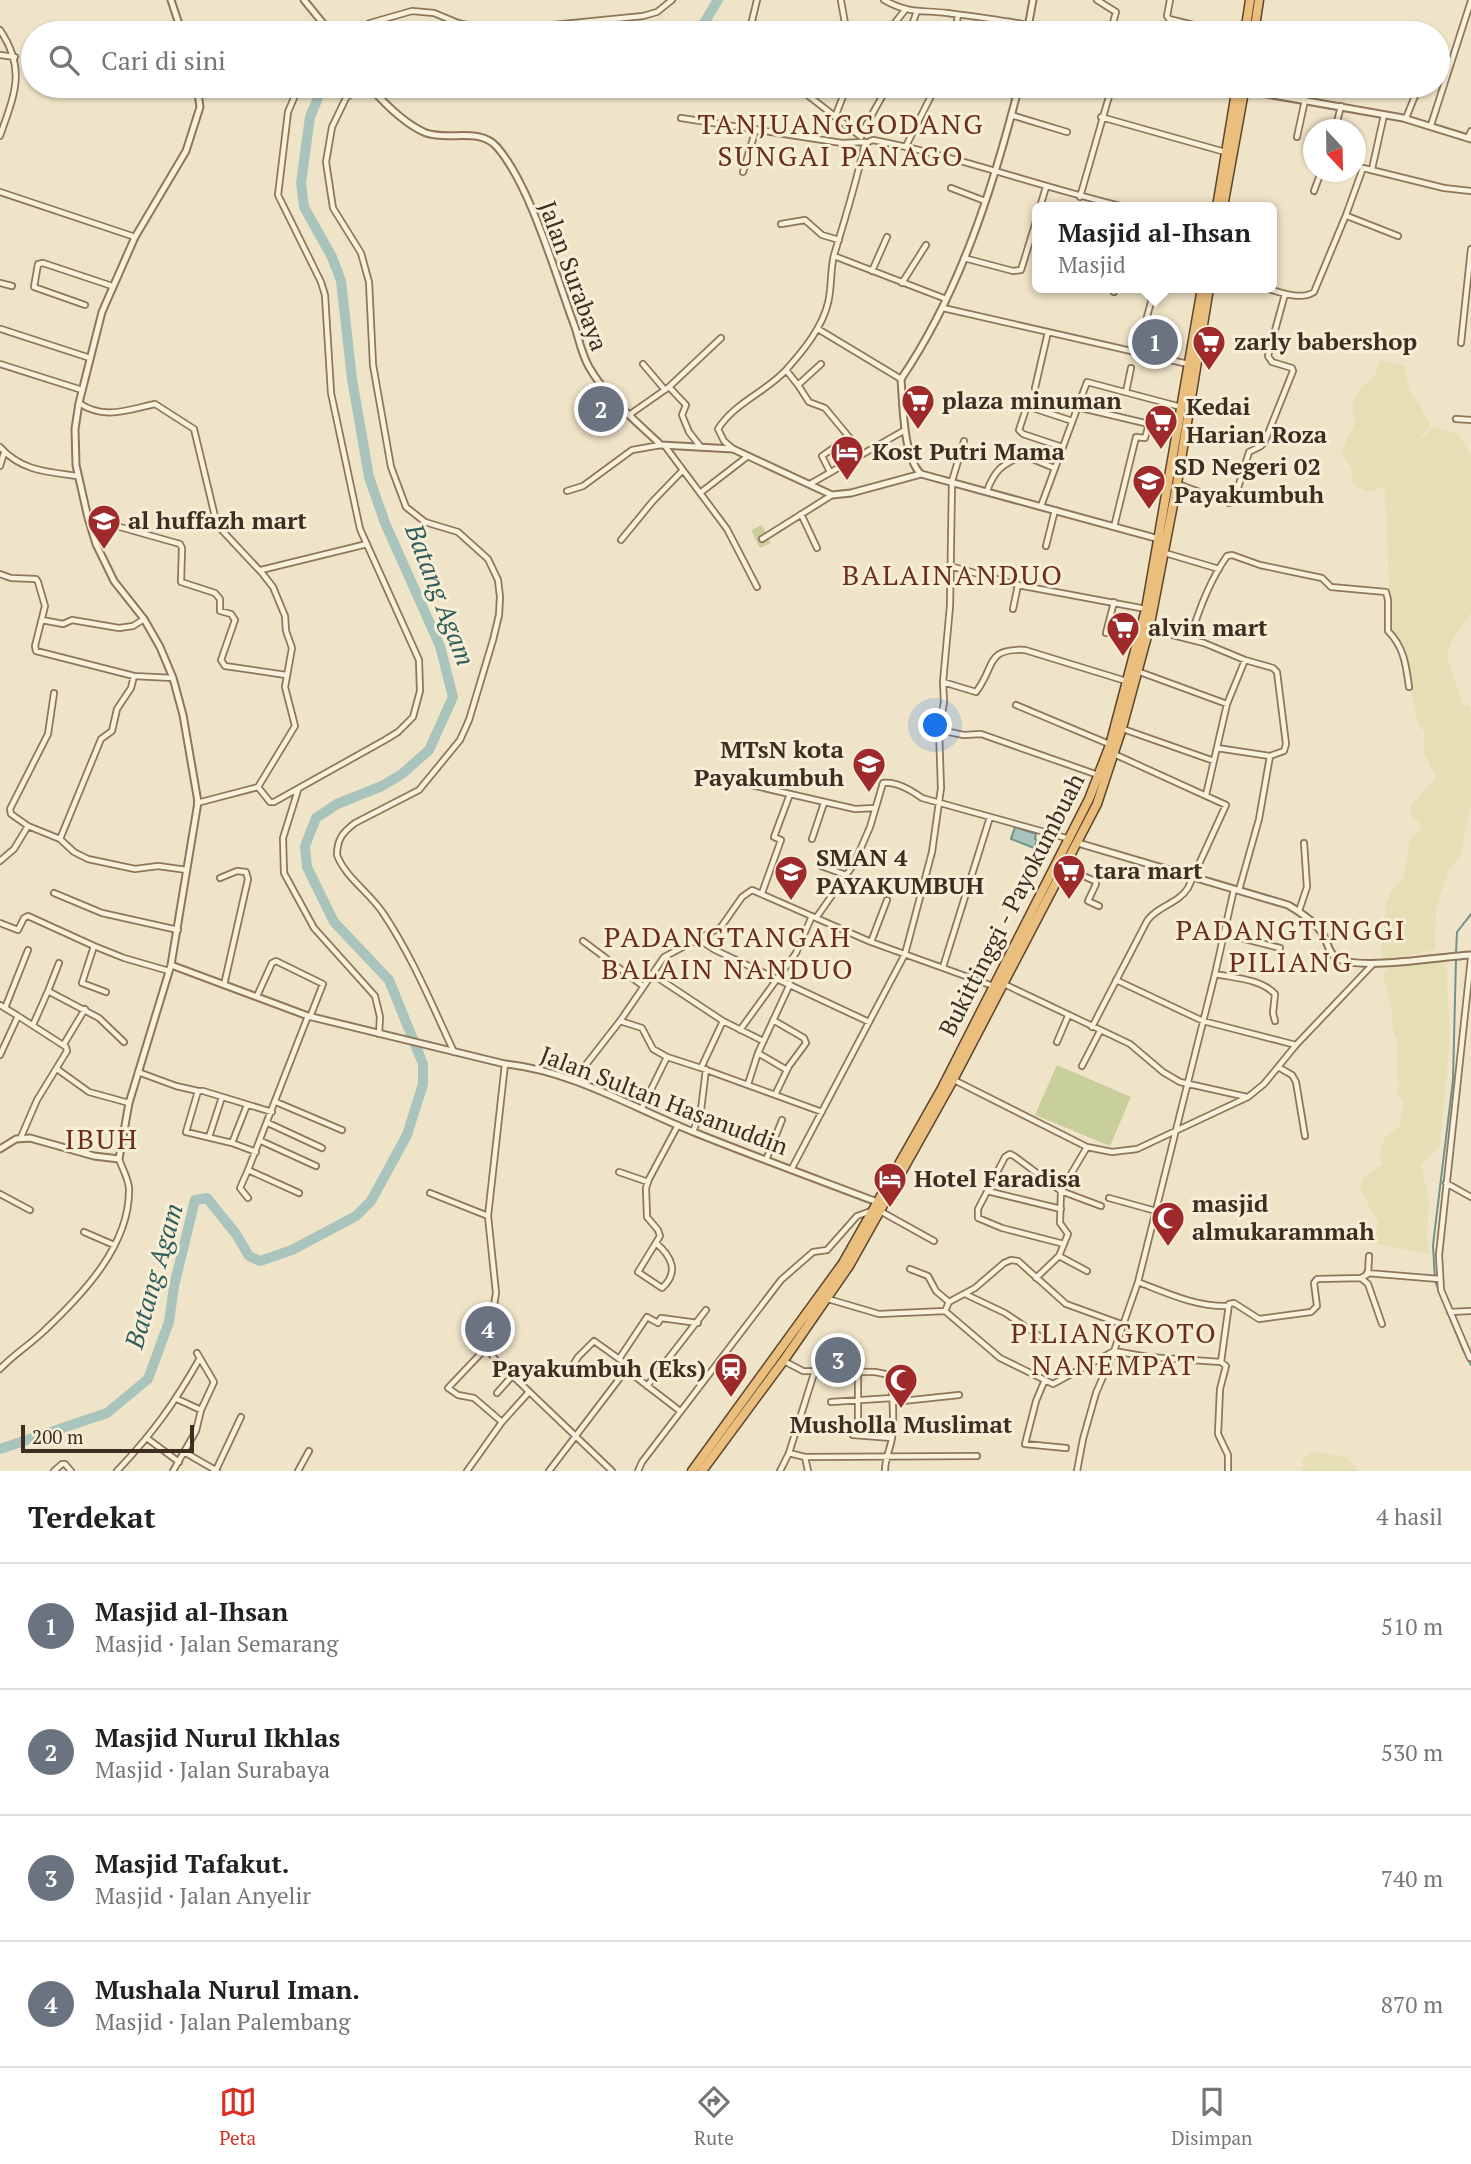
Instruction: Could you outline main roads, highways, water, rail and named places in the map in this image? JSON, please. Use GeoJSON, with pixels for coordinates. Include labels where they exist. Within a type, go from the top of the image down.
{"type":"FeatureCollection","features":[{"type":"Feature","properties":{"kind":"highway"},"geometry":{"type":"LineString","coordinates":[[1249,21],[1255,1]]}},
{"type":"Feature","properties":{"kind":"highway"},"geometry":{"type":"LineString","coordinates":[[1254,21],[1255,1]]}},
{"type":"Feature","properties":{"kind":"highway"},"geometry":{"type":"LineString","coordinates":[[1218,202],[1239,98]]}},
{"type":"Feature","properties":{"kind":"highway"},"geometry":{"type":"LineString","coordinates":[[1224,202],[1239,98]]}},
{"type":"Feature","properties":{"kind":"highway","name":"Bukittinggi - Payokumbuah"},"geometry":{"type":"LineString","coordinates":[[702,1471],[710,1453],[843,1263],[876,1211],[953,1080],[993,986],[1097,804],[1122,728],[1127,681],[1146,609],[1201,293]]}},
{"type":"Feature","properties":{"kind":"highway","name":"Bukittinggi - Payokumbuah"},"geometry":{"type":"LineString","coordinates":[[692,1471],[710,1453],[783,1360],[849,1266],[876,1211],[877,1202],[1003,983],[1065,868],[1137,671],[1149,629],[1177,484],[1208,293]]}},
{"type":"Feature","properties":{"kind":"water"},"geometry":{"type":"Polygon","coordinates":[[[1015,827],[1036,834],[1034,848],[1011,839],[1015,827]]]}},
{"type":"Feature","properties":{"kind":"waterway","name":"Batang Agam"},"geometry":{"type":"LineString","coordinates":[[705,21],[718,0]]}},
{"type":"Feature","properties":{"kind":"waterway","name":"Batang Agam"},"geometry":{"type":"LineString","coordinates":[[0,1449],[107,1413],[148,1379],[169,1322],[174,1286],[195,1200],[207,1198],[236,1234],[249,1256],[260,1261],[292,1250],[356,1216],[371,1201],[407,1135],[423,1084],[423,1064],[389,980],[334,922],[307,867],[305,846],[316,818],[337,804],[382,786],[402,774],[429,750],[453,697],[440,646],[385,523],[369,477],[352,379],[341,281],[332,257],[304,207],[301,183],[310,117],[318,98]]}},
{"type":"Feature","properties":{"kind":"waterway"},"geometry":{"type":"LineString","coordinates":[[1456,953],[1457,932],[1471,914]]}},
{"type":"Feature","properties":{"kind":"waterway"},"geometry":{"type":"LineString","coordinates":[[1456,958],[1453,1080],[1433,1245],[1435,1281],[1471,1365]]}},
{"type":"Feature","properties":{"kind":"place","name":"Masjid al-Ihsan"},"geometry":{"type":"Point","coordinates":[1155,342]}},
{"type":"Feature","properties":{"kind":"place","name":"zarly babershop"},"geometry":{"type":"Point","coordinates":[1209,372]}},
{"type":"Feature","properties":{"kind":"place","name":"Masjid Nurul Ikhlas"},"geometry":{"type":"Point","coordinates":[601,409]}},
{"type":"Feature","properties":{"kind":"place","name":"plaza minuman"},"geometry":{"type":"Point","coordinates":[918,431]}},
{"type":"Feature","properties":{"kind":"place","name":"Kedai Harian Roza"},"geometry":{"type":"Point","coordinates":[1161,451]}},
{"type":"Feature","properties":{"kind":"place","name":"Kost Putri Mama"},"geometry":{"type":"Point","coordinates":[847,482]}},
{"type":"Feature","properties":{"kind":"place","name":"SD Negeri 02 Payakumbuh"},"geometry":{"type":"Point","coordinates":[1149,511]}},
{"type":"Feature","properties":{"kind":"place","name":"al huffazh mart"},"geometry":{"type":"Point","coordinates":[104,551]}},
{"type":"Feature","properties":{"kind":"place","name":"alvin mart"},"geometry":{"type":"Point","coordinates":[1123,658]}},
{"type":"Feature","properties":{"kind":"place","name":"MTsN kota Payakumbuh"},"geometry":{"type":"Point","coordinates":[869,794]}},
{"type":"Feature","properties":{"kind":"place","name":"tara mart"},"geometry":{"type":"Point","coordinates":[1069,901]}},
{"type":"Feature","properties":{"kind":"place","name":"SMAN 4 PAYAKUMBUH"},"geometry":{"type":"Point","coordinates":[791,902]}},
{"type":"Feature","properties":{"kind":"place","name":"Hotel Faradisa"},"geometry":{"type":"Point","coordinates":[890,1209]}},
{"type":"Feature","properties":{"kind":"place","name":"masjid almukarammah"},"geometry":{"type":"Point","coordinates":[1168,1248]}},
{"type":"Feature","properties":{"kind":"place","name":"Mushala Nurul Iman."},"geometry":{"type":"Point","coordinates":[488,1329]}},
{"type":"Feature","properties":{"kind":"place","name":"Masjid Tafakut."},"geometry":{"type":"Point","coordinates":[838,1360]}},
{"type":"Feature","properties":{"kind":"place","name":"Payakumbuh (Eks)"},"geometry":{"type":"Point","coordinates":[731,1399]}},
{"type":"Feature","properties":{"kind":"place","name":"Musholla Muslimat"},"geometry":{"type":"Point","coordinates":[901,1410]}},
{"type":"Feature","properties":{"kind":"district","name":"TANJUANGGODANG SUNGAI PANAGO"},"geometry":{"type":"Point","coordinates":[841,140]}},
{"type":"Feature","properties":{"kind":"district","name":"BALAINANDUO"},"geometry":{"type":"Point","coordinates":[953,575]}},
{"type":"Feature","properties":{"kind":"district","name":"PADANGTINGGI PILIANG"},"geometry":{"type":"Point","coordinates":[1291,946]}},
{"type":"Feature","properties":{"kind":"district","name":"PADANGTANGAH BALAIN NANDUO"},"geometry":{"type":"Point","coordinates":[728,953]}},
{"type":"Feature","properties":{"kind":"district","name":"IBUH"},"geometry":{"type":"Point","coordinates":[102,1139]}},
{"type":"Feature","properties":{"kind":"district","name":"PILIANGKOTO NANEMPAT"},"geometry":{"type":"Point","coordinates":[1114,1349]}}]}
